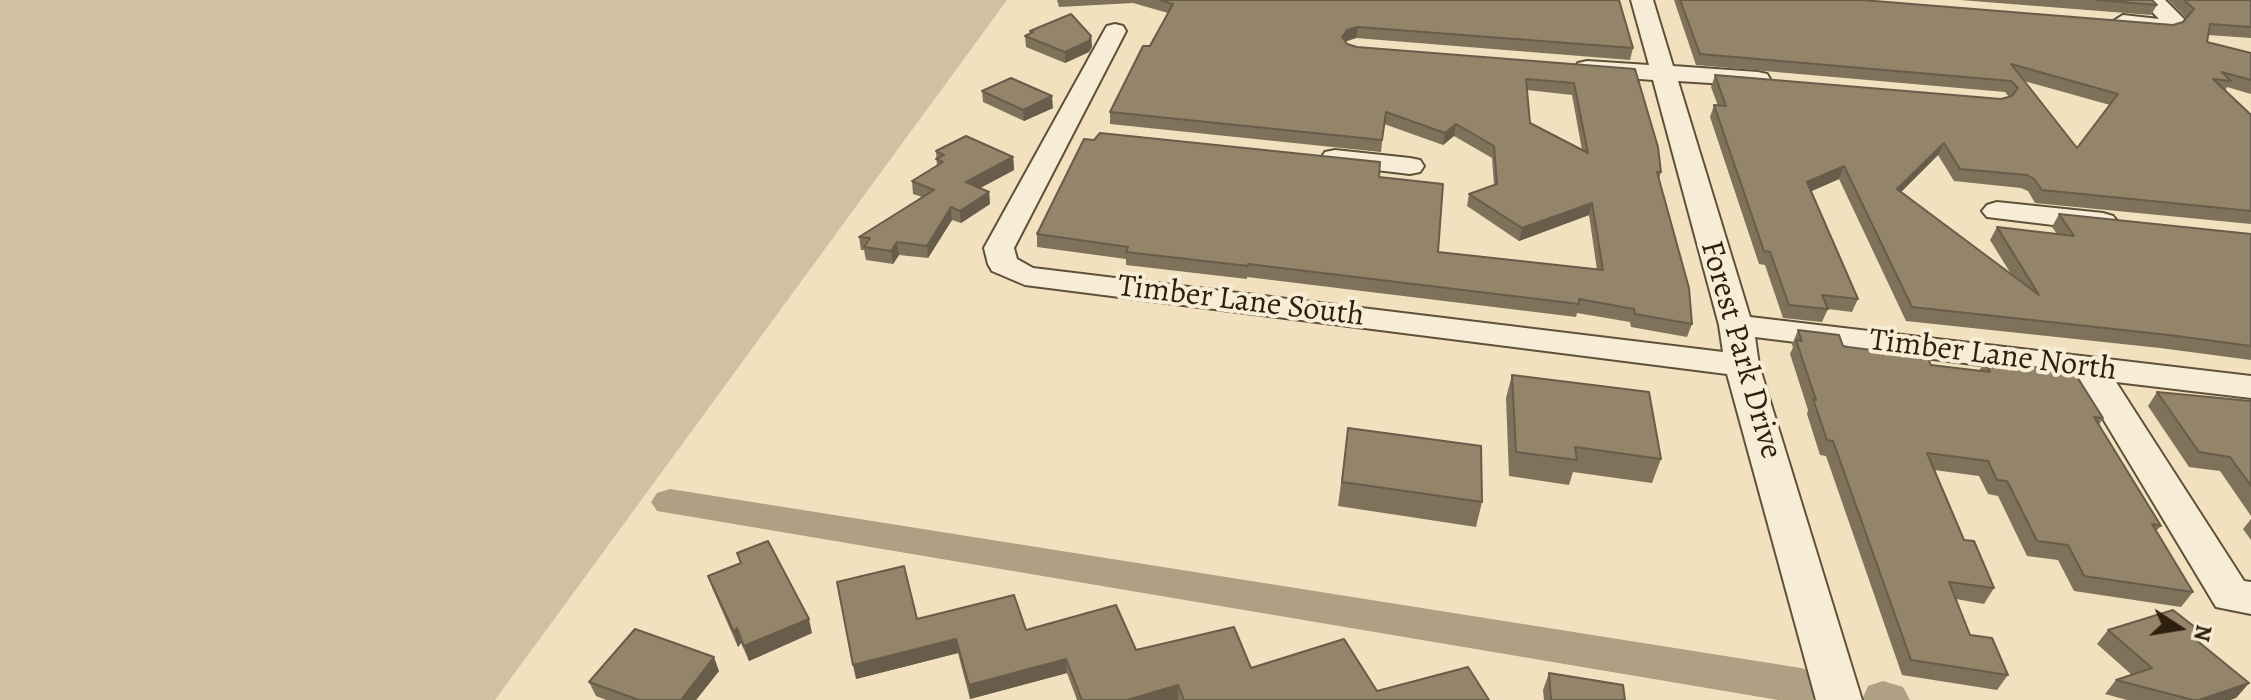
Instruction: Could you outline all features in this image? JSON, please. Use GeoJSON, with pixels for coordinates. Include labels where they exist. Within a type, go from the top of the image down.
{"type":"FeatureCollection","features":[{"type":"Feature","properties":{"kind":"street","name":"Forest Park Drive"},"geometry":{"type":"LineString","coordinates":[[1642,0],[1736,325],[1742,365],[1839,700]]}},
{"type":"Feature","properties":{"kind":"street"},"geometry":{"type":"LineString","coordinates":[[2106,21],[2167,26],[2174,20],[2152,0]]}},
{"type":"Feature","properties":{"kind":"street","name":"Timber Lane South"},"geometry":{"type":"LineString","coordinates":[[1115,31],[1078,132],[999,248],[1003,264],[1025,276],[1742,365]]}},
{"type":"Feature","properties":{"kind":"street"},"geometry":{"type":"LineString","coordinates":[[1559,66],[1777,81]]}},
{"type":"Feature","properties":{"kind":"street"},"geometry":{"type":"LineString","coordinates":[[1303,154],[1410,166]]}},
{"type":"Feature","properties":{"kind":"street"},"geometry":{"type":"LineString","coordinates":[[1997,211],[2130,224]]}},
{"type":"Feature","properties":{"kind":"street","name":"Timber Lane North"},"geometry":{"type":"LineString","coordinates":[[1736,325],[2251,387]]}},
{"type":"Feature","properties":{"kind":"street"},"geometry":{"type":"LineString","coordinates":[[2090,368],[2231,595],[2251,598]]}},
{"type":"Feature","properties":{"kind":"shaded area"},"geometry":{"type":"Polygon","coordinates":[[[0,0],[1007,0],[495,700],[0,700],[0,0]]]}},
{"type":"Feature","properties":{"kind":"building"},"geometry":{"type":"Polygon","coordinates":[[[1160,0],[1619,0],[1633,48],[1358,27],[1347,30],[1342,37],[1347,44],[1357,47],[1635,69],[1658,147],[1661,172],[1657,172],[1689,288],[1692,324],[1635,314],[1634,309],[1579,299],[1579,304],[1126,252],[1128,247],[1037,234],[1084,139],[1094,140],[1100,133],[1380,162],[1379,177],[1443,184],[1438,252],[1603,270],[1592,203],[1522,228],[1469,194],[1497,184],[1494,146],[1456,124],[1445,133],[1386,112],[1382,140],[1110,112],[1143,46],[1150,46],[1173,4],[1160,0]],[[1526,79],[1530,123],[1588,153],[1574,83],[1526,79]]]}},
{"type":"Feature","properties":{"kind":"building"},"geometry":{"type":"Polygon","coordinates":[[[1680,0],[1862,0],[2173,25],[2183,22],[2194,9],[2184,0],[2251,0],[2251,27],[2210,24],[2207,42],[2251,53],[2251,80],[2222,72],[2231,81],[2213,79],[2251,115],[2251,211],[2042,190],[2027,175],[1960,169],[1944,143],[1897,189],[2039,295],[1997,227],[2074,236],[2059,214],[2251,234],[2251,346],[1912,307],[1844,166],[1807,182],[1858,299],[1822,295],[1828,309],[1789,305],[1770,252],[1764,251],[1714,105],[1726,106],[1715,75],[2001,99],[2012,96],[2018,88],[2011,81],[1700,54],[1680,0]],[[2011,64],[2077,148],[2118,94],[2011,64]]]}},
{"type":"Feature","properties":{"kind":"building"},"geometry":{"type":"Polygon","coordinates":[[[2097,0],[2152,0],[2157,5],[2097,0]]]}},
{"type":"Feature","properties":{"kind":"building"},"geometry":{"type":"Polygon","coordinates":[[[1071,14],[1091,36],[1089,41],[1065,52],[1025,36],[1033,32],[1030,31],[1071,14]]]}},
{"type":"Feature","properties":{"kind":"building"},"geometry":{"type":"Polygon","coordinates":[[[1011,78],[1052,96],[1023,110],[982,91],[1011,78]]]}},
{"type":"Feature","properties":{"kind":"building"},"geometry":{"type":"Polygon","coordinates":[[[966,136],[1013,157],[966,182],[989,192],[960,211],[951,207],[927,246],[897,242],[891,251],[864,247],[870,238],[859,237],[934,190],[912,181],[943,162],[936,159],[944,155],[936,151],[966,136]]]}},
{"type":"Feature","properties":{"kind":"building"},"geometry":{"type":"Polygon","coordinates":[[[1798,330],[1839,335],[1843,346],[1927,357],[1931,365],[1990,372],[1985,361],[2074,372],[2103,418],[2094,417],[2161,526],[2152,524],[2193,592],[2084,576],[2068,545],[2037,541],[2007,481],[1997,480],[1988,461],[1927,453],[1964,540],[1974,541],[1994,588],[1949,582],[1970,635],[1992,638],[2008,675],[1911,660],[1833,441],[1827,440],[1796,340],[1802,341],[1798,330]]]}},
{"type":"Feature","properties":{"kind":"building"},"geometry":{"type":"Polygon","coordinates":[[[1512,375],[1649,392],[1661,459],[1575,447],[1577,460],[1516,452],[1512,375]]]}},
{"type":"Feature","properties":{"kind":"building"},"geometry":{"type":"Polygon","coordinates":[[[2157,392],[2251,401],[2251,486],[2230,457],[2199,452],[2157,392]]]}},
{"type":"Feature","properties":{"kind":"building"},"geometry":{"type":"Polygon","coordinates":[[[1348,428],[1481,446],[1482,502],[1342,482],[1348,428]]]}},
{"type":"Feature","properties":{"kind":"building"},"geometry":{"type":"Polygon","coordinates":[[[768,541],[809,619],[744,646],[737,628],[734,632],[708,576],[741,563],[737,553],[768,541]]]}},
{"type":"Feature","properties":{"kind":"building"},"geometry":{"type":"Polygon","coordinates":[[[904,566],[917,619],[1014,595],[1026,630],[1116,605],[1136,650],[1234,627],[1251,668],[1344,639],[1377,691],[1468,667],[1489,700],[1184,700],[1178,685],[1127,700],[1082,700],[1066,659],[969,685],[956,639],[853,665],[837,582],[904,566]]]}},
{"type":"Feature","properties":{"kind":"building"},"geometry":{"type":"Polygon","coordinates":[[[2173,610],[2205,635],[2195,639],[2249,683],[2193,700],[2116,680],[2152,668],[2108,630],[2173,610]]]}},
{"type":"Feature","properties":{"kind":"building"},"geometry":{"type":"Polygon","coordinates":[[[635,629],[714,657],[681,700],[639,700],[589,682],[635,629]]]}},
{"type":"Feature","properties":{"kind":"building"},"geometry":{"type":"Polygon","coordinates":[[[1549,673],[1623,685],[1625,700],[1551,700],[1549,673]]]}},
{"type":"Feature","properties":{"kind":"waterway"},"geometry":{"type":"LineString","coordinates":[[670,502],[1801,686]]}},
{"type":"Feature","properties":{"kind":"waterway"},"geometry":{"type":"LineString","coordinates":[[1883,699],[1888,700]]}}]}
